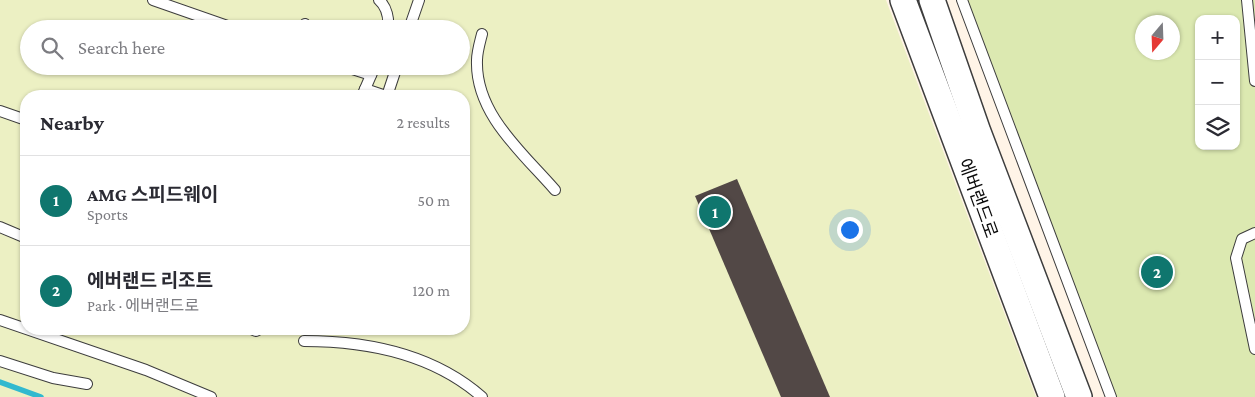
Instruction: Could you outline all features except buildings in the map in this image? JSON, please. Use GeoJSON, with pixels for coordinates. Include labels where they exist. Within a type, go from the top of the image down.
{"type":"FeatureCollection","features":[{"type":"Feature","properties":{"kind":"street","name":"에버랜드로"},"geometry":{"type":"LineString","coordinates":[[903,0],[1052,397]]}},
{"type":"Feature","properties":{"kind":"street","name":"에버랜드로"},"geometry":{"type":"LineString","coordinates":[[932,0],[978,132],[1079,397]]}},
{"type":"Feature","properties":{"kind":"lane"},"geometry":{"type":"LineString","coordinates":[[153,0],[210,20]]}},
{"type":"Feature","properties":{"kind":"lane"},"geometry":{"type":"LineString","coordinates":[[379,0],[383,4],[388,20]]}},
{"type":"Feature","properties":{"kind":"lane"},"geometry":{"type":"LineString","coordinates":[[412,20],[419,0]]}},
{"type":"Feature","properties":{"kind":"lane"},"geometry":{"type":"LineString","coordinates":[[962,0],[1111,397]]}},
{"type":"Feature","properties":{"kind":"lane"},"geometry":{"type":"LineString","coordinates":[[1247,0],[1255,81]]}},
{"type":"Feature","properties":{"kind":"lane"},"geometry":{"type":"LineString","coordinates":[[482,34],[477,60],[484,98],[499,127],[555,190]]}},
{"type":"Feature","properties":{"kind":"lane"},"geometry":{"type":"LineString","coordinates":[[365,90],[371,75]]}},
{"type":"Feature","properties":{"kind":"lane"},"geometry":{"type":"LineString","coordinates":[[388,90],[394,75]]}},
{"type":"Feature","properties":{"kind":"lane"},"geometry":{"type":"LineString","coordinates":[[0,111],[20,118]]}},
{"type":"Feature","properties":{"kind":"lane"},"geometry":{"type":"LineString","coordinates":[[0,227],[20,235]]}},
{"type":"Feature","properties":{"kind":"lane"},"geometry":{"type":"LineString","coordinates":[[1255,233],[1242,239],[1236,258],[1255,349]]}},
{"type":"Feature","properties":{"kind":"lane"},"geometry":{"type":"LineString","coordinates":[[0,320],[20,327]]}},
{"type":"Feature","properties":{"kind":"lane"},"geometry":{"type":"LineString","coordinates":[[44,335],[146,370],[211,397]]}},
{"type":"Feature","properties":{"kind":"lane"},"geometry":{"type":"LineString","coordinates":[[304,341],[344,341],[388,348],[440,369],[482,397]]}},
{"type":"Feature","properties":{"kind":"lane"},"geometry":{"type":"LineString","coordinates":[[0,361],[53,378],[87,384]]}},
{"type":"Feature","properties":{"kind":"green space"},"geometry":{"type":"Polygon","coordinates":[[[0,0],[886,0],[1036,397],[0,397],[0,0]]]}},
{"type":"Feature","properties":{"kind":"green space"},"geometry":{"type":"Polygon","coordinates":[[[958,0],[1255,0],[1255,397],[1106,397],[958,0]]]}},
{"type":"Feature","properties":{"kind":"waterway"},"geometry":{"type":"LineString","coordinates":[[0,382],[41,397]]}},
{"type":"Feature","properties":{"kind":"place","name":"AMG 스피드웨이"},"geometry":{"type":"Point","coordinates":[715,212]}},
{"type":"Feature","properties":{"kind":"place","name":"에버랜드 리조트"},"geometry":{"type":"Point","coordinates":[1157,272]}}]}
